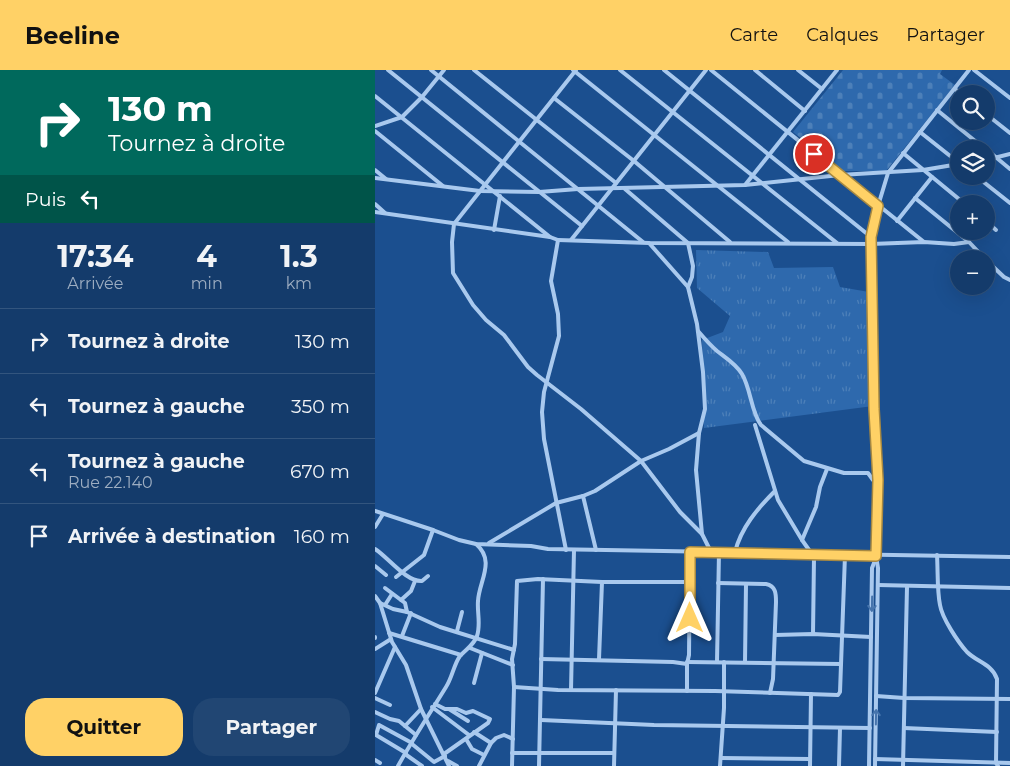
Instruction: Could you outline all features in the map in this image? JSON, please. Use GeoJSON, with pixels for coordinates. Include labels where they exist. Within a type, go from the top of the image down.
{"type":"FeatureCollection","features":[{"type":"Feature","properties":{"kind":"street"},"geometry":{"type":"LineString","coordinates":[[389,70],[582,226]]}},
{"type":"Feature","properties":{"kind":"street"},"geometry":{"type":"LineString","coordinates":[[431,70],[646,243],[688,287],[698,331],[703,372],[705,409],[699,432],[696,470],[702,534]]}},
{"type":"Feature","properties":{"kind":"street"},"geometry":{"type":"LineString","coordinates":[[375,126],[401,117],[444,70]]}},
{"type":"Feature","properties":{"kind":"street"},"geometry":{"type":"LineString","coordinates":[[474,70],[616,183]]}},
{"type":"Feature","properties":{"kind":"street"},"geometry":{"type":"LineString","coordinates":[[711,552],[702,534],[680,512],[641,461],[608,431],[528,367],[499,329],[485,320],[473,305],[453,273],[452,242],[454,224],[575,70],[717,187],[744,206],[789,243]]}},
{"type":"Feature","properties":{"kind":"street"},"geometry":{"type":"LineString","coordinates":[[620,70],[837,243]]}},
{"type":"Feature","properties":{"kind":"street"},"geometry":{"type":"LineString","coordinates":[[664,70],[871,237]]}},
{"type":"Feature","properties":{"kind":"street"},"geometry":{"type":"LineString","coordinates":[[571,240],[706,70]]}},
{"type":"Feature","properties":{"kind":"street"},"geometry":{"type":"LineString","coordinates":[[711,70],[924,242]]}},
{"type":"Feature","properties":{"kind":"street"},"geometry":{"type":"LineString","coordinates":[[755,70],[805,111]]}},
{"type":"Feature","properties":{"kind":"street"},"geometry":{"type":"LineString","coordinates":[[798,70],[822,89]]}},
{"type":"Feature","properties":{"kind":"street"},"geometry":{"type":"LineString","coordinates":[[745,185],[837,70]]}},
{"type":"Feature","properties":{"kind":"street"},"geometry":{"type":"LineString","coordinates":[[958,85],[969,70]]}},
{"type":"Feature","properties":{"kind":"street"},"geometry":{"type":"LineString","coordinates":[[975,70],[1010,98]]}},
{"type":"Feature","properties":{"kind":"street"},"geometry":{"type":"LineString","coordinates":[[875,766],[879,568],[876,556],[878,480],[874,409],[871,237],[888,173],[950,95]]}},
{"type":"Feature","properties":{"kind":"street"},"geometry":{"type":"LineString","coordinates":[[375,96],[550,237]]}},
{"type":"Feature","properties":{"kind":"street"},"geometry":{"type":"LineString","coordinates":[[554,98],[731,243]]}},
{"type":"Feature","properties":{"kind":"street"},"geometry":{"type":"LineString","coordinates":[[937,110],[975,140]]}},
{"type":"Feature","properties":{"kind":"street"},"geometry":{"type":"LineString","coordinates":[[995,121],[1010,133]]}},
{"type":"Feature","properties":{"kind":"street"},"geometry":{"type":"LineString","coordinates":[[375,131],[443,186]]}},
{"type":"Feature","properties":{"kind":"street"},"geometry":{"type":"LineString","coordinates":[[920,132],[950,157]]}},
{"type":"Feature","properties":{"kind":"street"},"geometry":{"type":"LineString","coordinates":[[903,153],[954,195]]}},
{"type":"Feature","properties":{"kind":"street"},"geometry":{"type":"LineString","coordinates":[[997,158],[1010,154]]}},
{"type":"Feature","properties":{"kind":"street"},"geometry":{"type":"LineString","coordinates":[[997,158],[1010,169]]}},
{"type":"Feature","properties":{"kind":"street"},"geometry":{"type":"LineString","coordinates":[[375,178],[480,191],[539,192],[577,189],[717,187],[840,175],[923,170],[950,166]]}},
{"type":"Feature","properties":{"kind":"street"},"geometry":{"type":"LineString","coordinates":[[375,170],[386,179]]}},
{"type":"Feature","properties":{"kind":"street"},"geometry":{"type":"LineString","coordinates":[[897,221],[932,177]]}},
{"type":"Feature","properties":{"kind":"street"},"geometry":{"type":"LineString","coordinates":[[987,185],[1010,203]]}},
{"type":"Feature","properties":{"kind":"street"},"geometry":{"type":"LineString","coordinates":[[625,189],[688,243],[693,266],[692,277],[688,287]]}},
{"type":"Feature","properties":{"kind":"street"},"geometry":{"type":"LineString","coordinates":[[494,230],[500,196]]}},
{"type":"Feature","properties":{"kind":"street"},"geometry":{"type":"LineString","coordinates":[[915,198],[977,250]]}},
{"type":"Feature","properties":{"kind":"street"},"geometry":{"type":"LineString","coordinates":[[375,204],[385,213]]}},
{"type":"Feature","properties":{"kind":"street"},"geometry":{"type":"LineString","coordinates":[[375,212],[550,237],[558,240],[646,243],[871,244],[924,242],[954,244],[969,242]]}},
{"type":"Feature","properties":{"kind":"street"},"geometry":{"type":"LineString","coordinates":[[558,240],[551,281],[558,314],[559,336],[547,382],[542,412],[544,439],[555,503],[566,550]]}},
{"type":"Feature","properties":{"kind":"street"},"geometry":{"type":"LineString","coordinates":[[995,268],[1010,280]]}},
{"type":"Feature","properties":{"kind":"street"},"geometry":{"type":"LineString","coordinates":[[698,331],[710,345],[736,365],[741,372],[761,425],[801,460],[844,473],[869,474],[873,480],[878,480]]}},
{"type":"Feature","properties":{"kind":"street"},"geometry":{"type":"LineString","coordinates":[[755,425],[780,503],[802,540],[813,554],[815,565],[813,634]]}},
{"type":"Feature","properties":{"kind":"street"},"geometry":{"type":"LineString","coordinates":[[489,543],[555,503],[595,491],[641,461],[669,450],[699,432]]}},
{"type":"Feature","properties":{"kind":"street"},"geometry":{"type":"LineString","coordinates":[[802,540],[816,507],[820,487],[827,469]]}},
{"type":"Feature","properties":{"kind":"street"},"geometry":{"type":"LineString","coordinates":[[735,552],[740,536],[747,524],[775,491]]}},
{"type":"Feature","properties":{"kind":"street"},"geometry":{"type":"LineString","coordinates":[[583,496],[596,550]]}},
{"type":"Feature","properties":{"kind":"street"},"geometry":{"type":"LineString","coordinates":[[375,511],[476,544],[489,543],[566,550],[1010,557]]}},
{"type":"Feature","properties":{"kind":"street"},"geometry":{"type":"LineString","coordinates":[[375,527],[383,514]]}},
{"type":"Feature","properties":{"kind":"street"},"geometry":{"type":"LineString","coordinates":[[396,577],[424,555],[433,530]]}},
{"type":"Feature","properties":{"kind":"street"},"geometry":{"type":"LineString","coordinates":[[399,766],[427,719],[433,705],[447,686],[461,655],[476,638],[479,623],[478,600],[486,572],[483,552],[476,544]]}},
{"type":"Feature","properties":{"kind":"street"},"geometry":{"type":"LineString","coordinates":[[375,549],[415,581],[422,581],[428,576]]}},
{"type":"Feature","properties":{"kind":"street"},"geometry":{"type":"LineString","coordinates":[[571,690],[574,550]]}},
{"type":"Feature","properties":{"kind":"street"},"geometry":{"type":"LineString","coordinates":[[687,691],[690,552]]}},
{"type":"Feature","properties":{"kind":"street"},"geometry":{"type":"LineString","coordinates":[[717,662],[719,552]]}},
{"type":"Feature","properties":{"kind":"street"},"geometry":{"type":"LineString","coordinates":[[514,687],[571,690],[839,694],[845,555]]}},
{"type":"Feature","properties":{"kind":"street"},"geometry":{"type":"LineString","coordinates":[[937,555],[939,605],[953,634],[968,653],[989,666],[996,675],[998,699],[997,764]]}},
{"type":"Feature","properties":{"kind":"street"},"geometry":{"type":"LineString","coordinates":[[869,766],[872,568],[876,556]]}},
{"type":"Feature","properties":{"kind":"street"},"geometry":{"type":"LineString","coordinates":[[375,566],[386,575]]}},
{"type":"Feature","properties":{"kind":"street"},"geometry":{"type":"LineString","coordinates":[[512,766],[514,687],[512,659],[517,581],[543,579],[602,582],[690,582]]}},
{"type":"Feature","properties":{"kind":"street"},"geometry":{"type":"LineString","coordinates":[[539,766],[543,579]]}},
{"type":"Feature","properties":{"kind":"street"},"geometry":{"type":"LineString","coordinates":[[401,600],[411,591],[415,581]]}},
{"type":"Feature","properties":{"kind":"street"},"geometry":{"type":"LineString","coordinates":[[599,659],[602,582]]}},
{"type":"Feature","properties":{"kind":"street"},"geometry":{"type":"LineString","coordinates":[[718,582],[766,584],[773,587],[776,596],[775,635],[770,693]]}},
{"type":"Feature","properties":{"kind":"street"},"geometry":{"type":"LineString","coordinates":[[745,662],[747,584]]}},
{"type":"Feature","properties":{"kind":"street"},"geometry":{"type":"LineString","coordinates":[[878,585],[1010,588]]}},
{"type":"Feature","properties":{"kind":"street"},"geometry":{"type":"LineString","coordinates":[[903,766],[907,587]]}},
{"type":"Feature","properties":{"kind":"street"},"geometry":{"type":"LineString","coordinates":[[385,588],[405,603],[409,613],[402,636]]}},
{"type":"Feature","properties":{"kind":"street"},"geometry":{"type":"LineString","coordinates":[[385,605],[393,594]]}},
{"type":"Feature","properties":{"kind":"street"},"geometry":{"type":"LineString","coordinates":[[375,596],[380,603],[391,639],[406,666],[421,709],[448,764],[457,766]]}},
{"type":"Feature","properties":{"kind":"street"},"geometry":{"type":"LineString","coordinates":[[380,603],[440,626],[514,650]]}},
{"type":"Feature","properties":{"kind":"street"},"geometry":{"type":"LineString","coordinates":[[457,631],[462,612]]}},
{"type":"Feature","properties":{"kind":"street"},"geometry":{"type":"LineString","coordinates":[[389,633],[461,655]]}},
{"type":"Feature","properties":{"kind":"street"},"geometry":{"type":"LineString","coordinates":[[775,635],[813,634],[871,637]]}},
{"type":"Feature","properties":{"kind":"street"},"geometry":{"type":"LineString","coordinates":[[375,649],[391,639]]}},
{"type":"Feature","properties":{"kind":"street"},"geometry":{"type":"LineString","coordinates":[[375,692],[395,647]]}},
{"type":"Feature","properties":{"kind":"street"},"geometry":{"type":"LineString","coordinates":[[469,648],[513,665]]}},
{"type":"Feature","properties":{"kind":"street"},"geometry":{"type":"LineString","coordinates":[[474,683],[483,653]]}},
{"type":"Feature","properties":{"kind":"street"},"geometry":{"type":"LineString","coordinates":[[541,658],[687,663],[841,664]]}},
{"type":"Feature","properties":{"kind":"street"},"geometry":{"type":"LineString","coordinates":[[720,766],[724,691],[723,662]]}},
{"type":"Feature","properties":{"kind":"street"},"geometry":{"type":"LineString","coordinates":[[377,677],[382,678]]}},
{"type":"Feature","properties":{"kind":"street"},"geometry":{"type":"LineString","coordinates":[[614,766],[617,690]]}},
{"type":"Feature","properties":{"kind":"street"},"geometry":{"type":"LineString","coordinates":[[810,766],[811,694]]}},
{"type":"Feature","properties":{"kind":"street"},"geometry":{"type":"LineString","coordinates":[[876,696],[1010,699]]}},
{"type":"Feature","properties":{"kind":"street"},"geometry":{"type":"LineString","coordinates":[[375,698],[389,705]]}},
{"type":"Feature","properties":{"kind":"street"},"geometry":{"type":"LineString","coordinates":[[422,766],[406,753],[376,735],[379,725],[412,743],[435,762],[488,723],[490,718],[471,710],[465,712],[457,708],[444,709],[433,705]]}},
{"type":"Feature","properties":{"kind":"street"},"geometry":{"type":"LineString","coordinates":[[433,705],[468,737],[472,749],[484,756]]}},
{"type":"Feature","properties":{"kind":"street"},"geometry":{"type":"LineString","coordinates":[[405,726],[421,709]]}},
{"type":"Feature","properties":{"kind":"street"},"geometry":{"type":"LineString","coordinates":[[449,709],[468,722]]}},
{"type":"Feature","properties":{"kind":"street"},"geometry":{"type":"LineString","coordinates":[[375,712],[399,721],[416,735]]}},
{"type":"Feature","properties":{"kind":"street"},"geometry":{"type":"LineString","coordinates":[[541,720],[617,724],[869,728]]}},
{"type":"Feature","properties":{"kind":"street"},"geometry":{"type":"LineString","coordinates":[[839,766],[840,728]]}},
{"type":"Feature","properties":{"kind":"street"},"geometry":{"type":"LineString","coordinates":[[904,728],[997,732]]}},
{"type":"Feature","properties":{"kind":"street"},"geometry":{"type":"LineString","coordinates":[[474,732],[491,743]]}},
{"type":"Feature","properties":{"kind":"street"},"geometry":{"type":"LineString","coordinates":[[479,766],[491,743],[496,738],[503,735],[513,739]]}},
{"type":"Feature","properties":{"kind":"street"},"geometry":{"type":"LineString","coordinates":[[512,753],[614,753]]}},
{"type":"Feature","properties":{"kind":"street"},"geometry":{"type":"LineString","coordinates":[[721,758],[810,759]]}},
{"type":"Feature","properties":{"kind":"street"},"geometry":{"type":"LineString","coordinates":[[875,759],[1010,763]]}},
{"type":"Feature","properties":{"kind":"street"},"geometry":{"type":"LineString","coordinates":[[375,760],[380,764]]}},
{"type":"Feature","properties":{"kind":"street"},"geometry":{"type":"LineString","coordinates":[[411,765],[414,760]]}},
{"type":"Feature","properties":{"kind":"green space"},"geometry":{"type":"Polygon","coordinates":[[[843,70],[942,70],[940,74],[955,85],[950,85],[950,91],[886,171],[842,171],[793,132],[843,70]]]}},
{"type":"Feature","properties":{"kind":"green space"},"geometry":{"type":"Polygon","coordinates":[[[696,250],[768,252],[774,268],[833,267],[840,287],[869,292],[873,406],[704,428],[702,340],[723,332],[730,316],[697,288],[696,250]]]}},
{"type":"Feature","properties":{"kind":"route"},"geometry":{"type":"LineString","coordinates":[[690,618],[690,552],[876,556],[878,480],[874,409],[871,237],[878,206],[814,154]]}}]}
